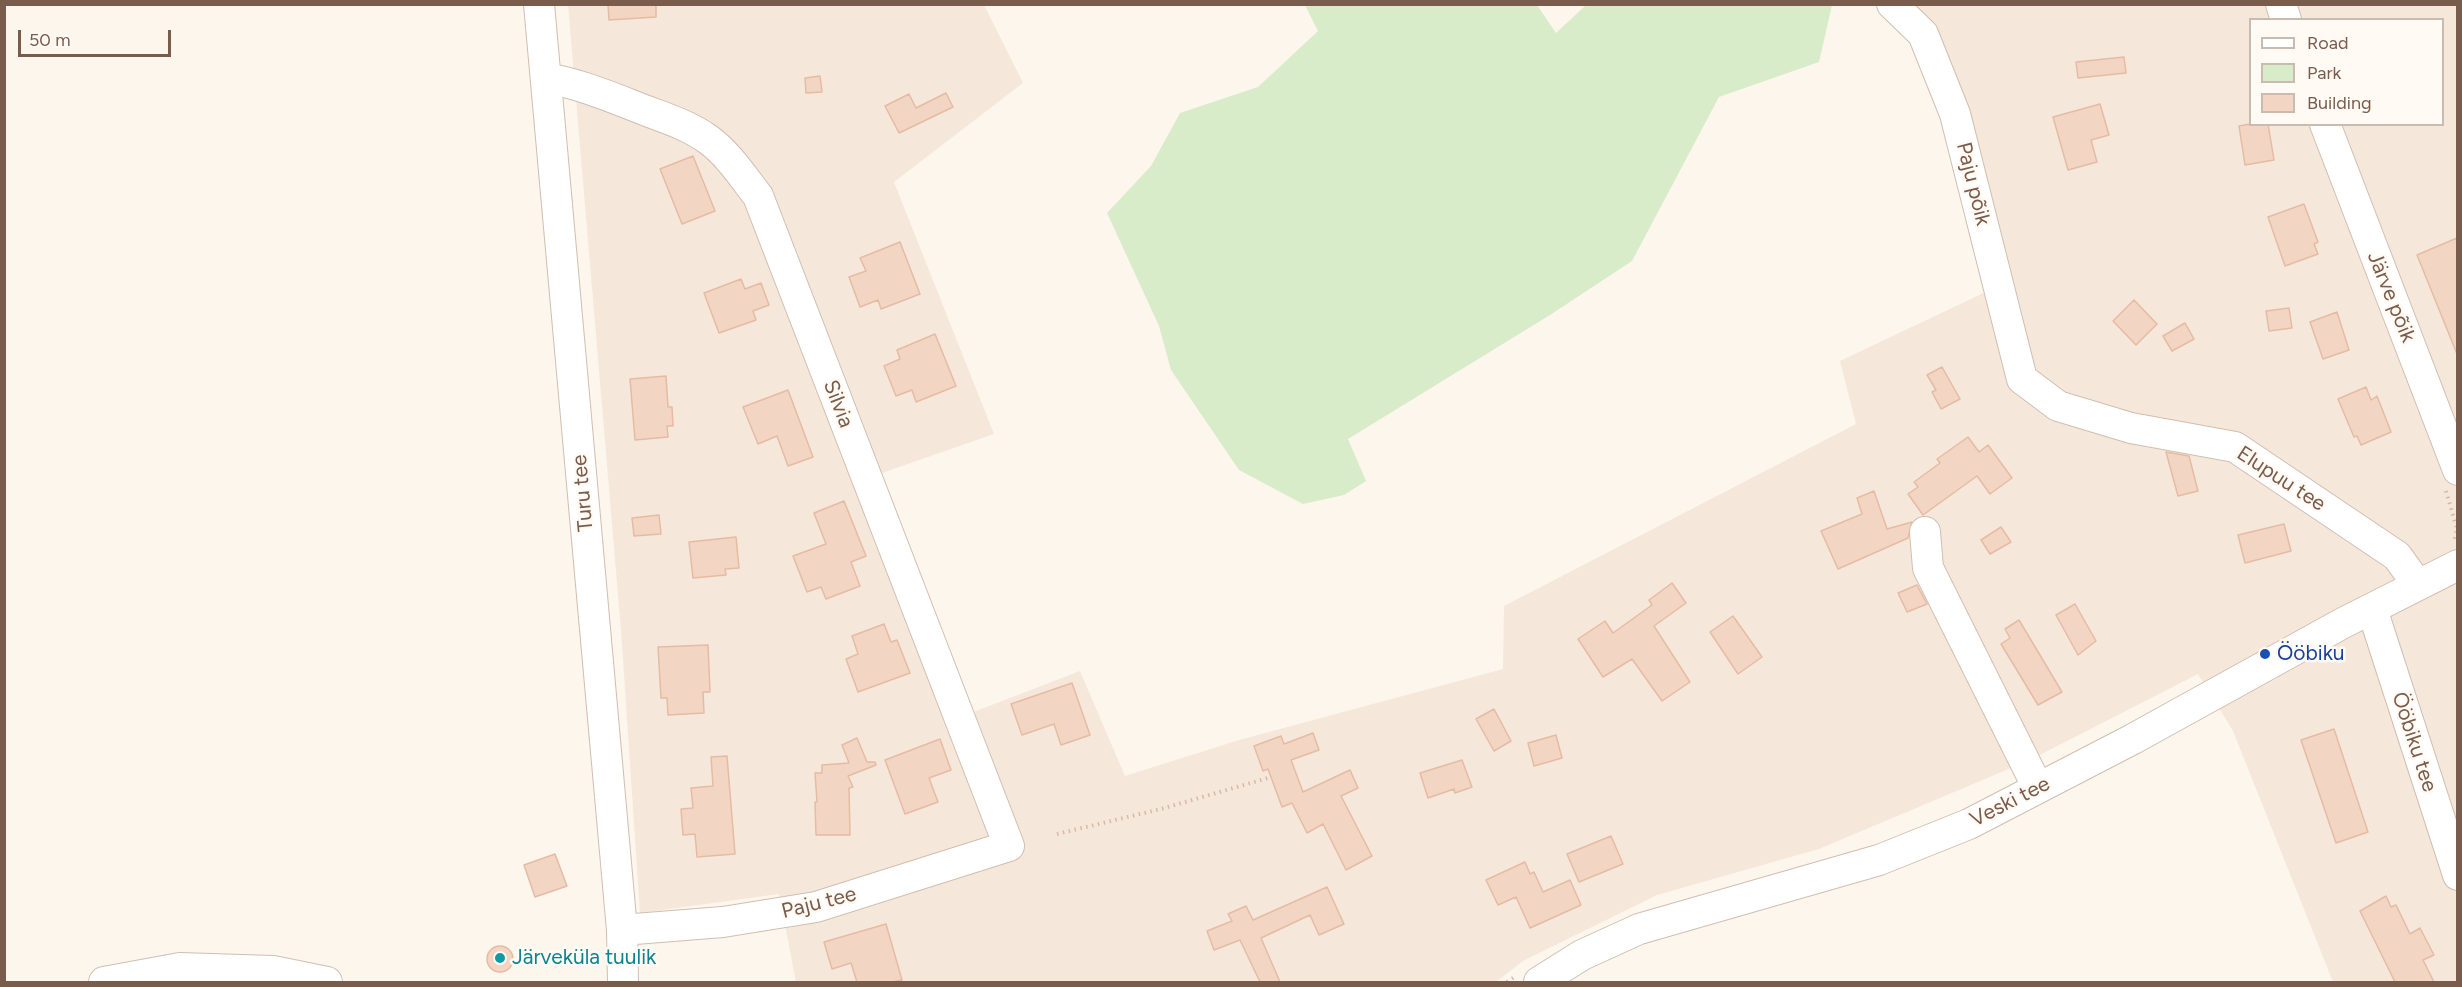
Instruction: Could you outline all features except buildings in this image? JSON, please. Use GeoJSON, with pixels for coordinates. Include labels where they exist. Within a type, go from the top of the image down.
{"type":"FeatureCollection","features":[{"type":"Feature","properties":{"kind":"street","name":"Turu tee"},"geometry":{"type":"LineString","coordinates":[[539,4],[622,930],[623,982]]}},
{"type":"Feature","properties":{"kind":"street","name":"Paju põik"},"geometry":{"type":"LineString","coordinates":[[1892,4],[1923,34],[1955,114],[2022,379]]}},
{"type":"Feature","properties":{"kind":"street","name":"Silvia"},"geometry":{"type":"LineString","coordinates":[[546,78],[568,82],[602,93],[689,128],[710,141],[730,160],[758,196],[1009,846]]}},
{"type":"Feature","properties":{"kind":"street","name":"Järve põik"},"geometry":{"type":"LineString","coordinates":[[2326,126],[2451,479]]}},
{"type":"Feature","properties":{"kind":"street","name":"Elupuu tee"},"geometry":{"type":"LineString","coordinates":[[2022,379],[2058,406],[2131,428],[2235,447],[2397,556],[2418,585]]}},
{"type":"Feature","properties":{"kind":"street"},"geometry":{"type":"LineString","coordinates":[[1925,532],[1928,568],[2038,788]]}},
{"type":"Feature","properties":{"kind":"street","name":"Veski tee"},"geometry":{"type":"LineString","coordinates":[[1528,979],[1639,929],[1879,860],[1970,824],[2418,585],[2453,557]]}},
{"type":"Feature","properties":{"kind":"street","name":"Ööbiku tee"},"geometry":{"type":"LineString","coordinates":[[2372,609],[2457,875]]}},
{"type":"Feature","properties":{"kind":"street","name":"Paju tee"},"geometry":{"type":"LineString","coordinates":[[622,930],[723,922],[816,907],[1009,846]]}},
{"type":"Feature","properties":{"kind":"street"},"geometry":{"type":"LineString","coordinates":[[104,982],[180,968],[273,971],[327,982]]}},
{"type":"Feature","properties":{"kind":"path"},"geometry":{"type":"LineString","coordinates":[[2451,479],[2457,529],[2453,557]]}},
{"type":"Feature","properties":{"kind":"path"},"geometry":{"type":"LineString","coordinates":[[1057,834],[1161,809],[1268,778]]}},
{"type":"Feature","properties":{"kind":"path"},"geometry":{"type":"LineString","coordinates":[[1507,982],[1528,979]]}},
{"type":"Feature","properties":{"kind":"shaded area"},"geometry":{"type":"Polygon","coordinates":[[[568,5],[984,5],[1023,83],[894,182],[994,434],[856,482],[950,721],[1080,671],[1125,776],[1239,740],[1503,669],[1504,606],[1856,424],[1840,361],[1994,288],[1906,5],[2457,5],[2457,982],[2333,982],[2233,731],[2198,674],[2030,760],[1819,849],[1657,895],[1523,961],[1496,982],[796,982],[779,894],[640,913],[621,630],[568,5]]]}},
{"type":"Feature","properties":{"kind":"green space"},"geometry":{"type":"Polygon","coordinates":[[[1305,5],[1537,5],[1556,33],[1586,5],[1832,5],[1819,62],[1719,97],[1632,261],[1550,315],[1348,439],[1366,481],[1344,495],[1303,504],[1239,470],[1171,370],[1159,326],[1107,213],[1151,166],[1180,113],[1258,87],[1318,31],[1305,5]]]}},
{"type":"Feature","properties":{"kind":"place","name":"Ööbiku"},"geometry":{"type":"Point","coordinates":[2265,654]}},
{"type":"Feature","properties":{"kind":"place","name":"Järveküla tuulik"},"geometry":{"type":"Point","coordinates":[500,958]}}]}
